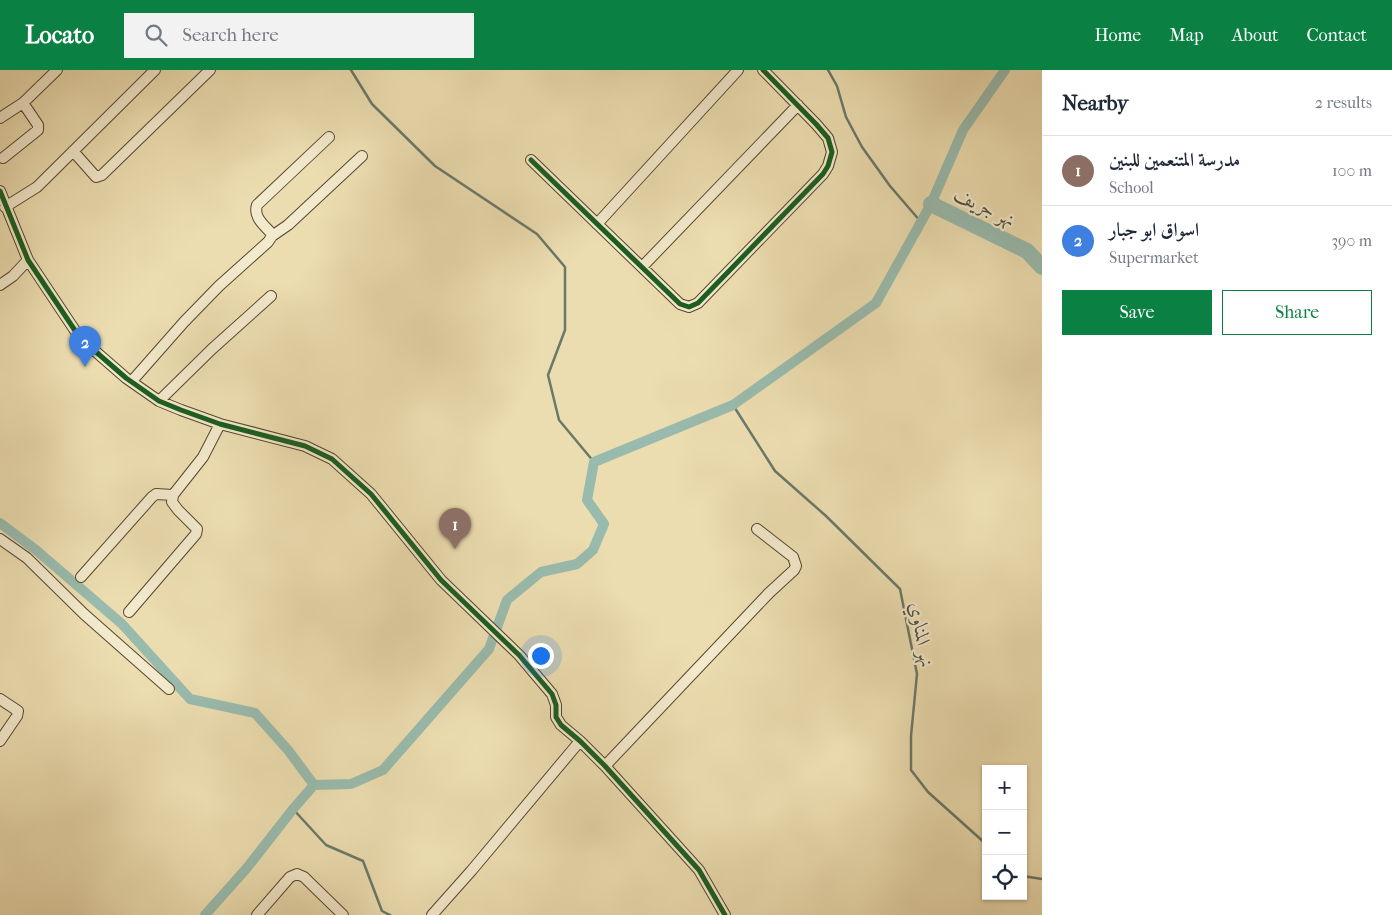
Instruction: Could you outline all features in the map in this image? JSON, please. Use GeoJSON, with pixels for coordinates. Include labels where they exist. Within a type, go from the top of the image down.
{"type":"FeatureCollection","features":[{"type":"Feature","properties":{"kind":"street"},"geometry":{"type":"LineString","coordinates":[[0,118],[23,103],[57,70]]}},
{"type":"Feature","properties":{"kind":"street"},"geometry":{"type":"LineString","coordinates":[[5,207],[36,187],[155,70]]}},
{"type":"Feature","properties":{"kind":"street"},"geometry":{"type":"LineString","coordinates":[[73,151],[92,174],[96,177],[102,175],[210,70]]}},
{"type":"Feature","properties":{"kind":"street"},"geometry":{"type":"LineString","coordinates":[[597,224],[738,70]]}},
{"type":"Feature","properties":{"kind":"street"},"geometry":{"type":"LineString","coordinates":[[531,160],[680,304],[689,307],[698,303],[823,174],[828,166],[832,152],[828,138],[763,70]]}},
{"type":"Feature","properties":{"kind":"street"},"geometry":{"type":"LineString","coordinates":[[3,158],[38,130],[38,124],[23,103]]}},
{"type":"Feature","properties":{"kind":"street"},"geometry":{"type":"LineString","coordinates":[[642,267],[798,105]]}},
{"type":"Feature","properties":{"kind":"street"},"geometry":{"type":"LineString","coordinates":[[272,236],[257,217],[255,211],[257,205],[329,137]]}},
{"type":"Feature","properties":{"kind":"street"},"geometry":{"type":"LineString","coordinates":[[132,381],[219,286],[362,156]]}},
{"type":"Feature","properties":{"kind":"street"},"geometry":{"type":"LineString","coordinates":[[0,191],[28,260],[80,338],[132,381],[159,401],[220,424],[305,446],[332,459],[371,494],[441,580],[525,662],[552,694],[556,705],[556,717],[561,725],[605,766],[699,870],[725,915]]}},
{"type":"Feature","properties":{"kind":"street"},"geometry":{"type":"LineString","coordinates":[[0,285],[13,276],[28,260]]}},
{"type":"Feature","properties":{"kind":"street"},"geometry":{"type":"LineString","coordinates":[[159,401],[212,349],[271,296]]}},
{"type":"Feature","properties":{"kind":"street"},"geometry":{"type":"LineString","coordinates":[[129,612],[196,534],[197,529],[172,502],[173,495],[203,457],[220,424]]}},
{"type":"Feature","properties":{"kind":"street"},"geometry":{"type":"LineString","coordinates":[[81,577],[152,497],[156,494],[173,495]]}},
{"type":"Feature","properties":{"kind":"street"},"geometry":{"type":"LineString","coordinates":[[605,766],[796,566],[796,561],[793,557],[756,529]]}},
{"type":"Feature","properties":{"kind":"street"},"geometry":{"type":"LineString","coordinates":[[0,539],[27,558],[84,614],[169,689]]}},
{"type":"Feature","properties":{"kind":"street"},"geometry":{"type":"LineString","coordinates":[[0,699],[18,711],[17,716],[0,741]]}},
{"type":"Feature","properties":{"kind":"street"},"geometry":{"type":"LineString","coordinates":[[432,915],[580,741]]}},
{"type":"Feature","properties":{"kind":"street"},"geometry":{"type":"LineString","coordinates":[[257,915],[290,878],[297,874],[304,877],[343,915]]}},
{"type":"Feature","properties":{"kind":"waterway"},"geometry":{"type":"LineString","coordinates":[[351,70],[372,104],[435,166],[537,234],[565,267],[565,330],[548,375],[559,420],[594,462]]}},
{"type":"Feature","properties":{"kind":"waterway"},"geometry":{"type":"LineString","coordinates":[[828,70],[837,86],[846,117],[862,147],[890,186],[921,222]]}},
{"type":"Feature","properties":{"kind":"waterway"},"geometry":{"type":"LineString","coordinates":[[205,915],[246,869],[314,785],[351,784],[383,770],[489,649],[507,600],[541,572],[577,564],[593,550],[604,524],[587,500],[594,462],[733,405],[876,303],[931,204],[963,130],[1005,70]]}},
{"type":"Feature","properties":{"kind":"waterway","name":"نهر جريف"},"geometry":{"type":"LineString","coordinates":[[931,204],[1027,251],[1042,267]]}},
{"type":"Feature","properties":{"kind":"waterway","name":"نهر المناوي"},"geometry":{"type":"LineString","coordinates":[[733,405],[775,471],[826,516],[900,589],[917,674],[911,736],[911,770],[928,792],[982,840]]}},
{"type":"Feature","properties":{"kind":"waterway"},"geometry":{"type":"LineString","coordinates":[[0,523],[36,550],[122,624],[190,699],[255,713],[288,750],[314,785]]}},
{"type":"Feature","properties":{"kind":"waterway"},"geometry":{"type":"LineString","coordinates":[[293,809],[326,845],[363,861],[382,911],[390,915]]}},
{"type":"Feature","properties":{"kind":"waterway","name":"نهر المناوي"},"geometry":{"type":"LineString","coordinates":[[1027,877],[1042,879]]}},
{"type":"Feature","properties":{"kind":"cycle path"},"geometry":{"type":"LineString","coordinates":[[531,160],[680,304],[689,307],[698,303],[823,174],[828,166],[832,152],[828,138],[763,70]]}},
{"type":"Feature","properties":{"kind":"cycle path"},"geometry":{"type":"LineString","coordinates":[[0,191],[28,260],[80,338],[126,378],[159,401],[181,410],[220,424],[305,446],[332,459],[371,494],[441,580],[519,655],[552,694],[556,705],[556,717],[561,725],[605,766],[699,870],[725,915]]}},
{"type":"Feature","properties":{"kind":"place","name":"اسواق ابو جبار"},"geometry":{"type":"Point","coordinates":[85,367]}},
{"type":"Feature","properties":{"kind":"place","name":"مدرسة المتنعمين للبنين"},"geometry":{"type":"Point","coordinates":[455,549]}}]}
